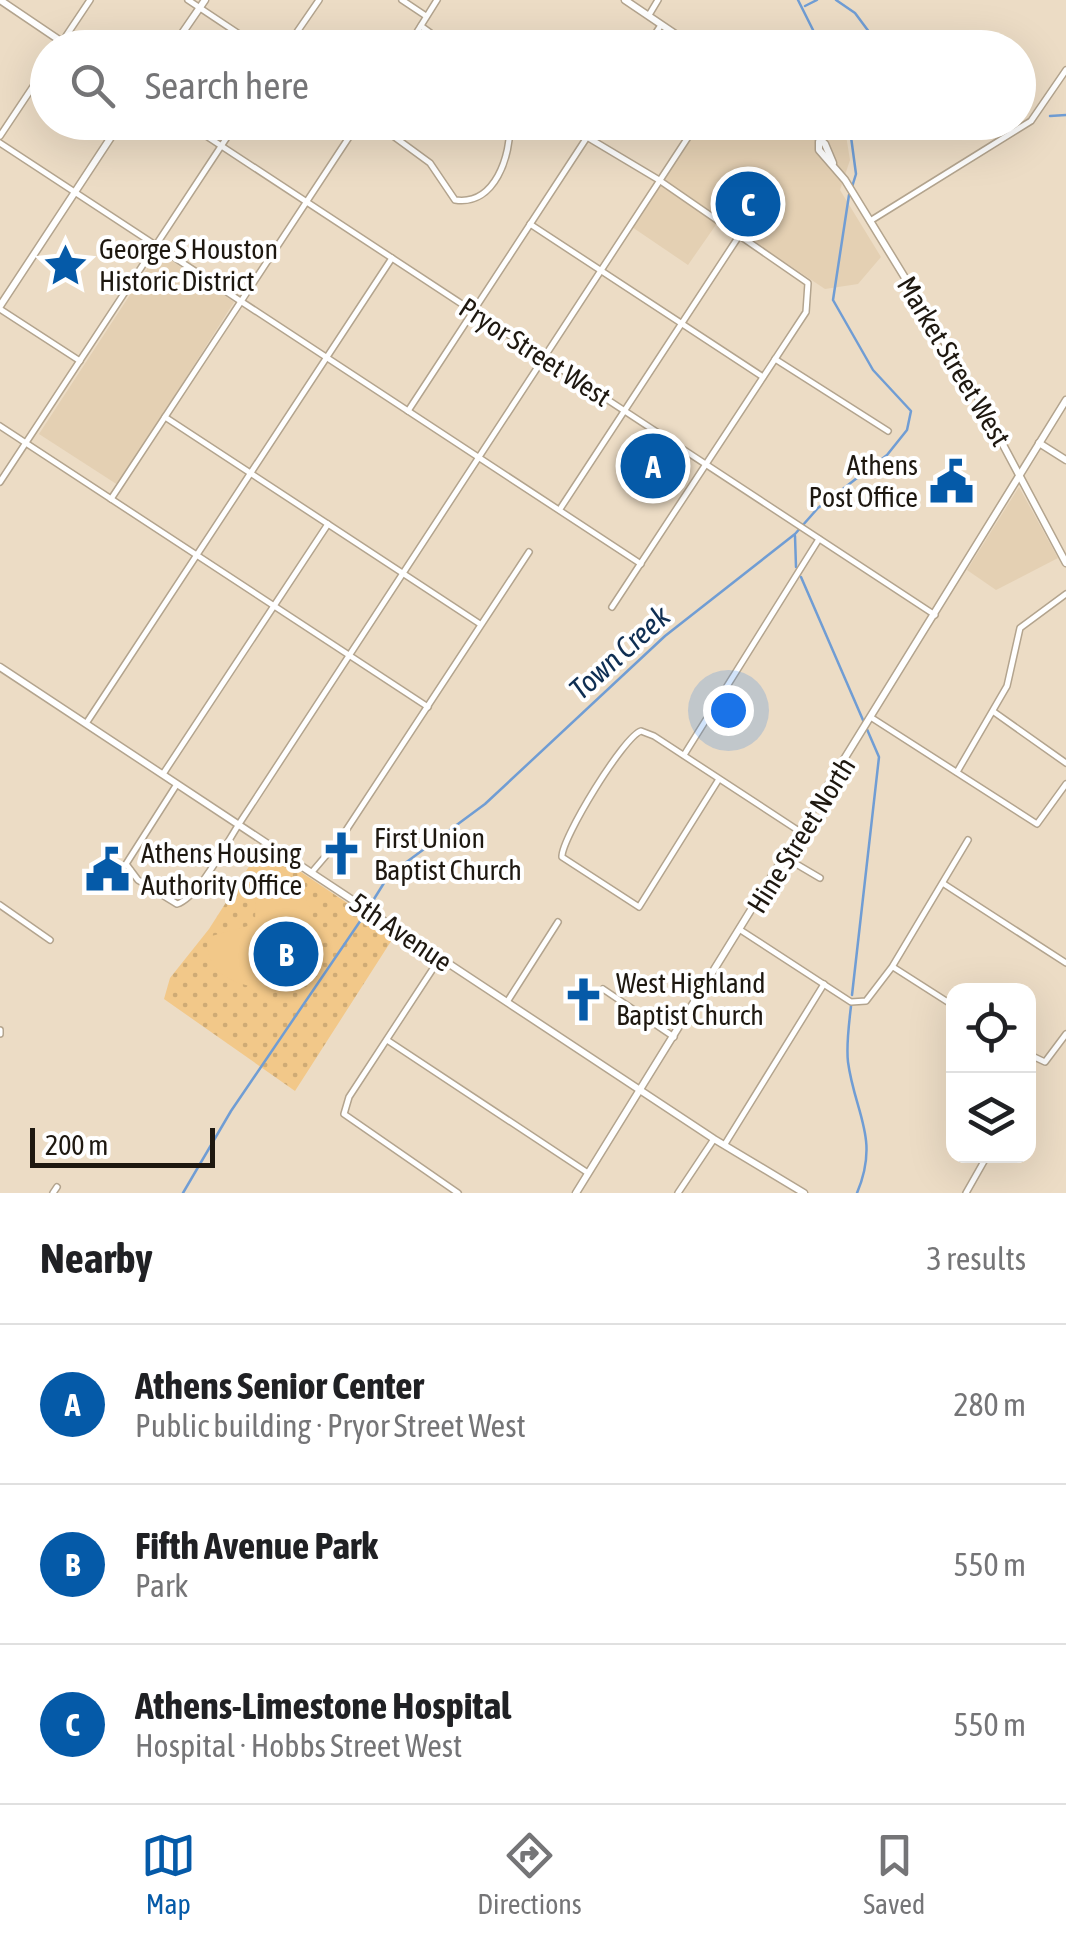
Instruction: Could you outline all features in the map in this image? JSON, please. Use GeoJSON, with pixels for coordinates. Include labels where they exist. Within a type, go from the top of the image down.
{"type":"FeatureCollection","features":[{"type":"Feature","properties":{"kind":"street"},"geometry":{"type":"LineString","coordinates":[[0,0],[40,30]]}},
{"type":"Feature","properties":{"kind":"street"},"geometry":{"type":"LineString","coordinates":[[70,30],[90,0]]}},
{"type":"Feature","properties":{"kind":"street"},"geometry":{"type":"LineString","coordinates":[[188,0],[202,4],[236,30]]}},
{"type":"Feature","properties":{"kind":"street"},"geometry":{"type":"LineString","coordinates":[[298,30],[319,0]]}},
{"type":"Feature","properties":{"kind":"street"},"geometry":{"type":"LineString","coordinates":[[402,0],[426,16]]}},
{"type":"Feature","properties":{"kind":"street"},"geometry":{"type":"LineString","coordinates":[[418,30],[437,0]]}},
{"type":"Feature","properties":{"kind":"street"},"geometry":{"type":"LineString","coordinates":[[625,0],[669,30]]}},
{"type":"Feature","properties":{"kind":"street"},"geometry":{"type":"LineString","coordinates":[[649,15],[658,0]]}},
{"type":"Feature","properties":{"kind":"street"},"geometry":{"type":"LineString","coordinates":[[184,30],[202,4]]}},
{"type":"Feature","properties":{"kind":"street"},"geometry":{"type":"LineString","coordinates":[[658,30],[661,25]]}},
{"type":"Feature","properties":{"kind":"street"},"geometry":{"type":"LineString","coordinates":[[420,26],[426,30]]}},
{"type":"Feature","properties":{"kind":"street"},"geometry":{"type":"LineString","coordinates":[[1036,114],[1066,70]]}},
{"type":"Feature","properties":{"kind":"street"},"geometry":{"type":"LineString","coordinates":[[30,92],[0,139],[76,193],[641,564]]}},
{"type":"Feature","properties":{"kind":"street"},"geometry":{"type":"LineString","coordinates":[[80,361],[0,307],[110,140]]}},
{"type":"Feature","properties":{"kind":"street","name":"Pryor Street West"},"geometry":{"type":"LineString","coordinates":[[212,140],[935,615]]}},
{"type":"Feature","properties":{"kind":"street"},"geometry":{"type":"LineString","coordinates":[[0,482],[225,140]]}},
{"type":"Feature","properties":{"kind":"street"},"geometry":{"type":"LineString","coordinates":[[111,499],[347,140]]}},
{"type":"Feature","properties":{"kind":"street"},"geometry":{"type":"LineString","coordinates":[[398,140],[430,164],[455,200],[470,202],[484,194],[498,176],[509,140]]}},
{"type":"Feature","properties":{"kind":"street"},"geometry":{"type":"LineString","coordinates":[[408,410],[585,140]]}},
{"type":"Feature","properties":{"kind":"street"},"geometry":{"type":"LineString","coordinates":[[592,140],[808,282],[811,289],[806,312],[612,607]]}},
{"type":"Feature","properties":{"kind":"street"},"geometry":{"type":"LineString","coordinates":[[177,784],[126,864],[127,871],[177,904],[184,902],[239,824],[686,140]]}},
{"type":"Feature","properties":{"kind":"street","name":"Market Street West"},"geometry":{"type":"LineString","coordinates":[[817,140],[819,150],[845,180],[1020,473],[1066,564]]}},
{"type":"Feature","properties":{"kind":"street"},"geometry":{"type":"LineString","coordinates":[[870,221],[1000,140]]}},
{"type":"Feature","properties":{"kind":"street"},"geometry":{"type":"LineString","coordinates":[[530,224],[764,377]]}},
{"type":"Feature","properties":{"kind":"street"},"geometry":{"type":"LineString","coordinates":[[559,510],[739,236]]}},
{"type":"Feature","properties":{"kind":"street"},"geometry":{"type":"LineString","coordinates":[[87,722],[392,258]]}},
{"type":"Feature","properties":{"kind":"street"},"geometry":{"type":"LineString","coordinates":[[775,359],[888,431]]}},
{"type":"Feature","properties":{"kind":"street","name":"Hine Street North"},"geometry":{"type":"LineString","coordinates":[[576,1193],[742,931],[1066,400]]}},
{"type":"Feature","properties":{"kind":"street"},"geometry":{"type":"LineString","coordinates":[[165,417],[482,625]]}},
{"type":"Feature","properties":{"kind":"street"},"geometry":{"type":"LineString","coordinates":[[0,426],[428,707]]}},
{"type":"Feature","properties":{"kind":"street"},"geometry":{"type":"LineString","coordinates":[[1039,444],[1066,460]]}},
{"type":"Feature","properties":{"kind":"street"},"geometry":{"type":"LineString","coordinates":[[163,774],[328,524]]}},
{"type":"Feature","properties":{"kind":"street"},"geometry":{"type":"LineString","coordinates":[[684,755],[819,538]]}},
{"type":"Feature","properties":{"kind":"street"},"geometry":{"type":"LineString","coordinates":[[312,872],[341,838],[529,552]]}},
{"type":"Feature","properties":{"kind":"street"},"geometry":{"type":"LineString","coordinates":[[956,772],[1007,686],[1020,628],[1066,594]]}},
{"type":"Feature","properties":{"kind":"street","name":"5th Avenue"},"geometry":{"type":"LineString","coordinates":[[0,667],[640,1090],[804,1193]]}},
{"type":"Feature","properties":{"kind":"street"},"geometry":{"type":"LineString","coordinates":[[994,712],[1066,763]]}},
{"type":"Feature","properties":{"kind":"street"},"geometry":{"type":"LineString","coordinates":[[872,718],[1036,824],[1066,784]]}},
{"type":"Feature","properties":{"kind":"street"},"geometry":{"type":"LineString","coordinates":[[719,779],[639,907],[631,906],[567,864],[561,850],[626,742],[640,731],[684,755],[802,832]]}},
{"type":"Feature","properties":{"kind":"street"},"geometry":{"type":"LineString","coordinates":[[742,931],[852,1002],[872,996],[968,840]]}},
{"type":"Feature","properties":{"kind":"street"},"geometry":{"type":"LineString","coordinates":[[786,858],[820,878]]}},
{"type":"Feature","properties":{"kind":"street"},"geometry":{"type":"LineString","coordinates":[[944,884],[1066,963]]}},
{"type":"Feature","properties":{"kind":"street"},"geometry":{"type":"LineString","coordinates":[[0,906],[50,940]]}},
{"type":"Feature","properties":{"kind":"street"},"geometry":{"type":"LineString","coordinates":[[506,1002],[558,922]]}},
{"type":"Feature","properties":{"kind":"street"},"geometry":{"type":"LineString","coordinates":[[440,958],[349,1097],[344,1114],[458,1193]]}},
{"type":"Feature","properties":{"kind":"street"},"geometry":{"type":"LineString","coordinates":[[892,967],[946,1001]]}},
{"type":"Feature","properties":{"kind":"street"},"geometry":{"type":"LineString","coordinates":[[725,1144],[824,984]]}},
{"type":"Feature","properties":{"kind":"street"},"geometry":{"type":"LineString","coordinates":[[604,989],[674,1037]]}},
{"type":"Feature","properties":{"kind":"street"},"geometry":{"type":"LineString","coordinates":[[1036,1058],[1045,1062],[1066,1034]]}},
{"type":"Feature","properties":{"kind":"street"},"geometry":{"type":"LineString","coordinates":[[387,1040],[588,1174]]}},
{"type":"Feature","properties":{"kind":"street"},"geometry":{"type":"LineString","coordinates":[[678,1193],[714,1138]]}},
{"type":"Feature","properties":{"kind":"street"},"geometry":{"type":"LineString","coordinates":[[966,1193],[983,1163]]}},
{"type":"Feature","properties":{"kind":"shaded area"},"geometry":{"type":"Polygon","coordinates":[[[691,140],[847,140],[850,160],[840,190],[881,257],[858,284],[825,289],[720,219],[688,265],[632,227],[691,140]]]}},
{"type":"Feature","properties":{"kind":"shaded area"},"geometry":{"type":"Polygon","coordinates":[[[158,252],[234,302],[118,485],[39,434],[158,252]]]}},
{"type":"Feature","properties":{"kind":"shaded area"},"geometry":{"type":"Polygon","coordinates":[[[1019,487],[1058,558],[996,590],[967,570],[1019,487]]]}},
{"type":"Feature","properties":{"kind":"shaded area"},"geometry":{"type":"Polygon","coordinates":[[[262,846],[395,935],[295,1091],[164,999],[170,978],[209,929],[262,846]]]}},
{"type":"Feature","properties":{"kind":"shaded area"},"geometry":{"type":"Polygon","coordinates":[[[275,875],[302,892],[313,921],[269,933],[267,988],[244,985],[216,969],[208,937],[255,924],[256,876],[275,875]]]}},
{"type":"Feature","properties":{"kind":"waterway","name":"Town Creek"},"geometry":{"type":"LineString","coordinates":[[798,0],[813,30]]}},
{"type":"Feature","properties":{"kind":"waterway"},"geometry":{"type":"LineString","coordinates":[[805,6],[817,0]]}},
{"type":"Feature","properties":{"kind":"waterway"},"geometry":{"type":"LineString","coordinates":[[836,0],[855,13],[868,30]]}},
{"type":"Feature","properties":{"kind":"waterway"},"geometry":{"type":"LineString","coordinates":[[1050,116],[1066,115]]}},
{"type":"Feature","properties":{"kind":"waterway","name":"Town Creek"},"geometry":{"type":"LineString","coordinates":[[851,140],[856,174],[852,187]]}},
{"type":"Feature","properties":{"kind":"waterway","name":"Town Creek"},"geometry":{"type":"LineString","coordinates":[[369,907],[389,875],[485,804],[665,636],[795,534],[818,508],[887,455],[907,430],[911,411],[873,370],[833,300],[849,195]]}},
{"type":"Feature","properties":{"kind":"waterway"},"geometry":{"type":"LineString","coordinates":[[795,536],[796,567]]}},
{"type":"Feature","properties":{"kind":"waterway"},"geometry":{"type":"LineString","coordinates":[[801,577],[879,757],[852,995]]}},
{"type":"Feature","properties":{"kind":"waterway","name":"Town Creek"},"geometry":{"type":"LineString","coordinates":[[183,1193],[231,1111],[365,914]]}},
{"type":"Feature","properties":{"kind":"waterway"},"geometry":{"type":"LineString","coordinates":[[851,1006],[848,1062],[866,1141],[864,1174],[857,1193]]}},
{"type":"Feature","properties":{"kind":"place","name":"Athens-Limestone Hospital"},"geometry":{"type":"Point","coordinates":[748,204]}},
{"type":"Feature","properties":{"kind":"place","name":"George S Houston Historic District"},"geometry":{"type":"Point","coordinates":[66,265]}},
{"type":"Feature","properties":{"kind":"place","name":"Athens Senior Center"},"geometry":{"type":"Point","coordinates":[653,466]}},
{"type":"Feature","properties":{"kind":"place","name":"Athens Post Office"},"geometry":{"type":"Point","coordinates":[951,481]}},
{"type":"Feature","properties":{"kind":"place","name":"First Union Baptist Church"},"geometry":{"type":"Point","coordinates":[341,854]}},
{"type":"Feature","properties":{"kind":"place","name":"Athens Housing Authority Office"},"geometry":{"type":"Point","coordinates":[108,869]}},
{"type":"Feature","properties":{"kind":"place","name":"Fifth Avenue Park"},"geometry":{"type":"Point","coordinates":[286,954]}},
{"type":"Feature","properties":{"kind":"place","name":"West Highland Baptist Church"},"geometry":{"type":"Point","coordinates":[583,999]}}]}
